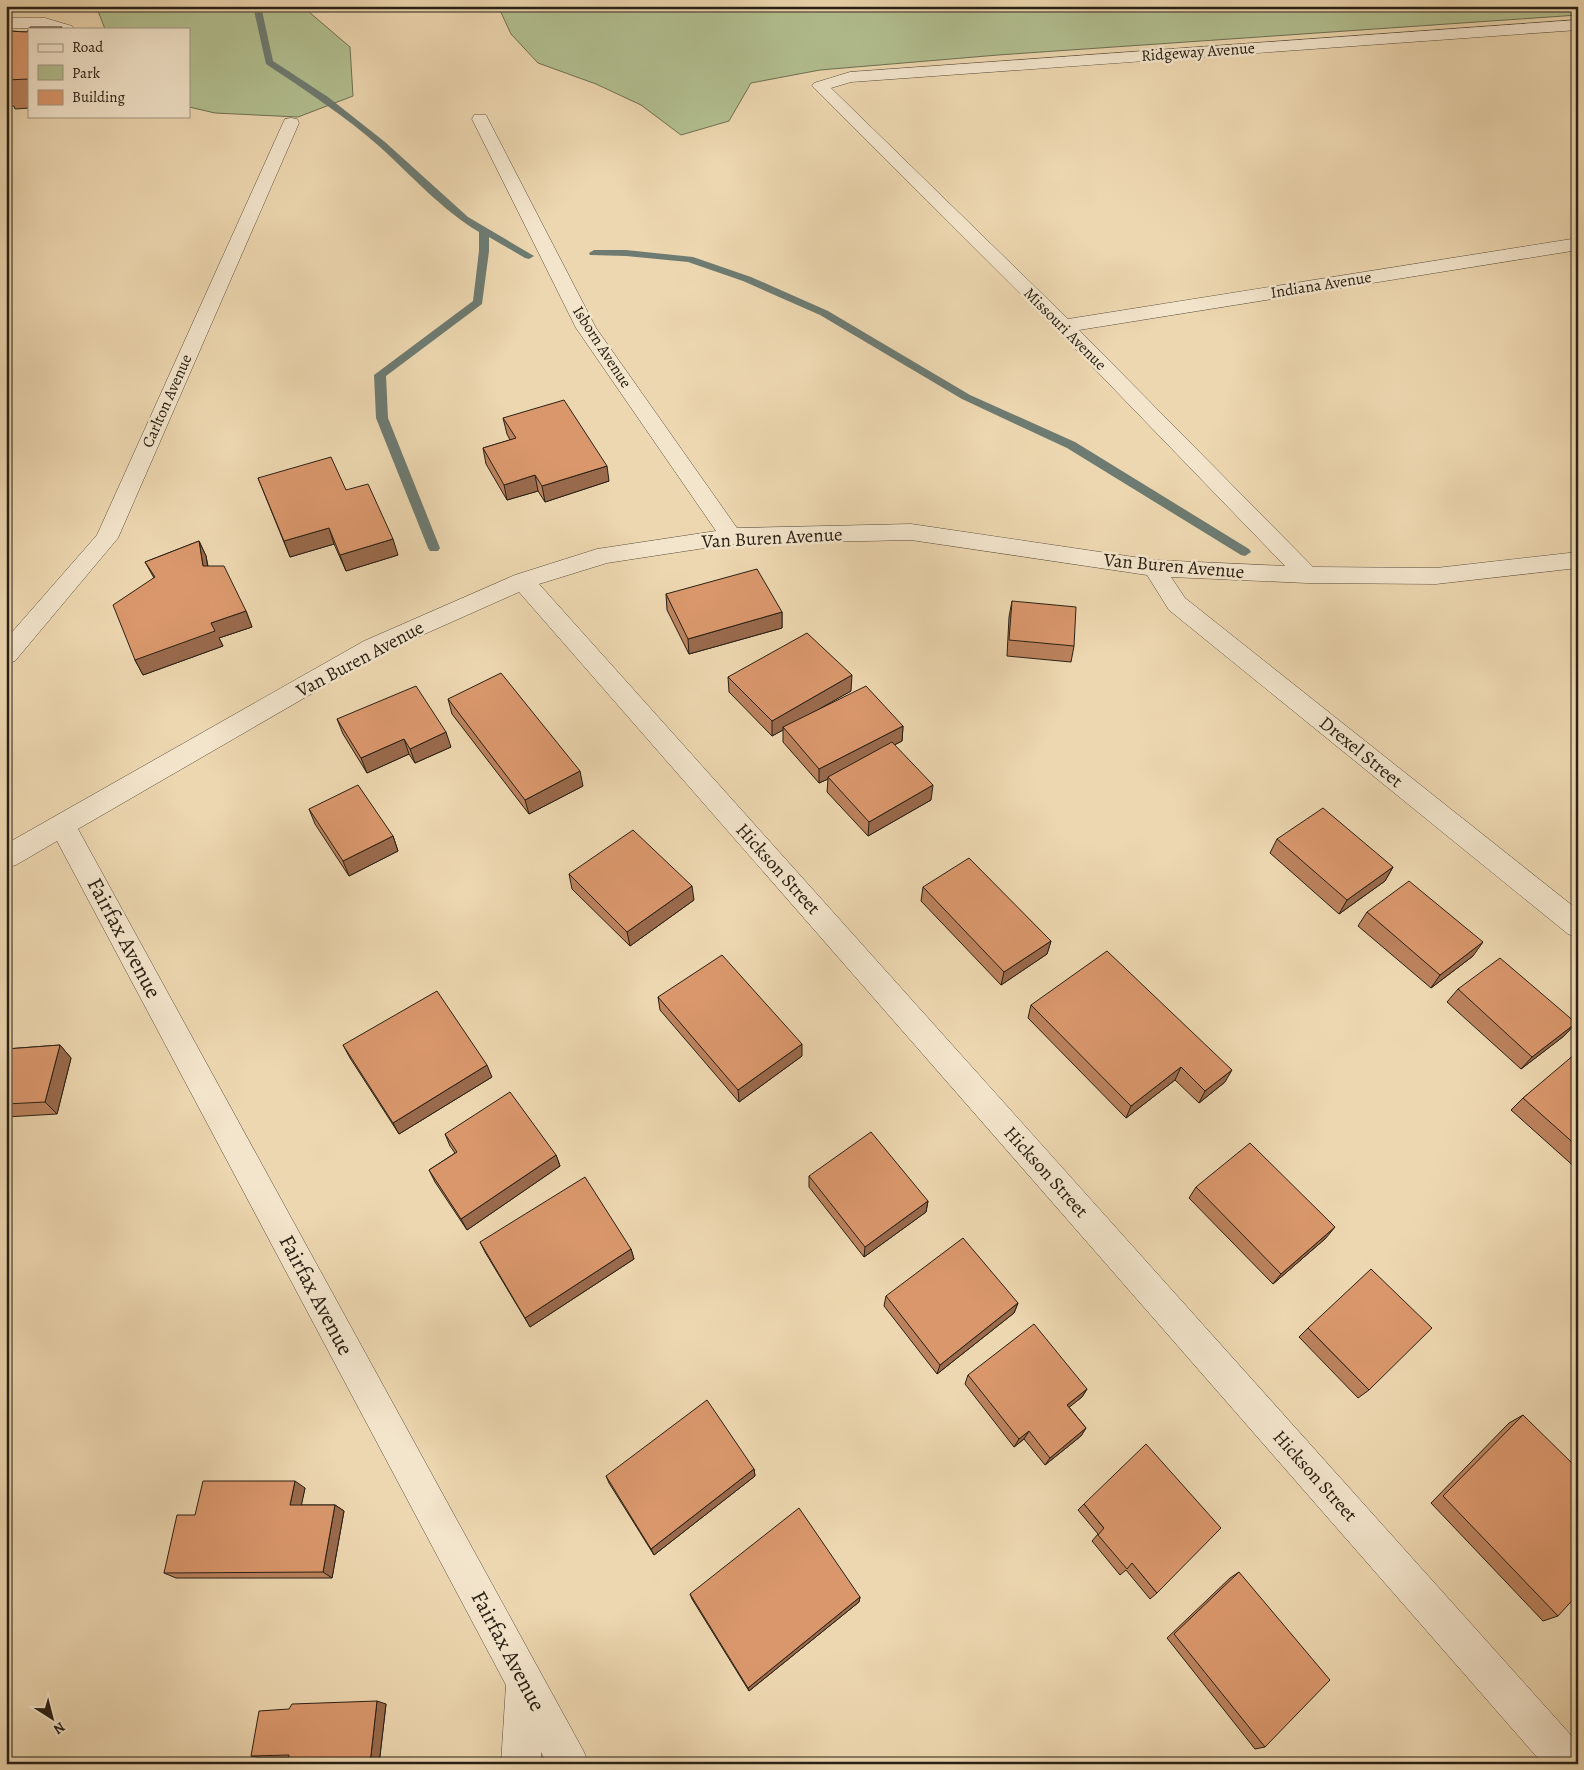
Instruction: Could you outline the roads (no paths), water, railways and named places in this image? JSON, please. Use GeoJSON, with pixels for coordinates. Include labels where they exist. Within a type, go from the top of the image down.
{"type":"FeatureCollection","features":[{"type":"Feature","properties":{"kind":"street"},"geometry":{"type":"LineString","coordinates":[[6,23],[45,23],[62,28]]}},
{"type":"Feature","properties":{"kind":"street","name":"Ridgeway Avenue"},"geometry":{"type":"LineString","coordinates":[[820,86],[850,77],[1578,25]]}},
{"type":"Feature","properties":{"kind":"street","name":"Missouri Avenue"},"geometry":{"type":"LineString","coordinates":[[820,86],[1064,326],[1307,575]]}},
{"type":"Feature","properties":{"kind":"street","name":"Isborn Avenue"},"geometry":{"type":"LineString","coordinates":[[480,119],[586,328],[731,536]]}},
{"type":"Feature","properties":{"kind":"street","name":"Carlton Avenue"},"geometry":{"type":"LineString","coordinates":[[6,655],[107,538],[290,123]]}},
{"type":"Feature","properties":{"kind":"street","name":"Indiana Avenue"},"geometry":{"type":"LineString","coordinates":[[1064,326],[1578,244]]}},
{"type":"Feature","properties":{"kind":"street","name":"Van Buren Avenue"},"geometry":{"type":"LineString","coordinates":[[6,857],[373,647],[523,581],[605,555],[731,536],[911,532],[1154,568],[1307,575],[1436,576],[1578,560]]}},
{"type":"Feature","properties":{"kind":"street","name":"Drexel Street"},"geometry":{"type":"LineString","coordinates":[[1154,568],[1177,604],[1578,926]]}},
{"type":"Feature","properties":{"kind":"street","name":"Hickson Street"},"geometry":{"type":"LineString","coordinates":[[523,581],[1570,1764]]}},
{"type":"Feature","properties":{"kind":"street","name":"Fairfax Avenue"},"geometry":{"type":"LineString","coordinates":[[63,826],[569,1764]]}},
{"type":"Feature","properties":{"kind":"street"},"geometry":{"type":"LineString","coordinates":[[521,1764],[525,1683]]}},
{"type":"Feature","properties":{"kind":"waterway"},"geometry":{"type":"LineString","coordinates":[[257,6],[269,62],[325,99],[382,144],[464,219],[484,230]]}},
{"type":"Feature","properties":{"kind":"waterway"},"geometry":{"type":"LineString","coordinates":[[434,548],[382,418],[380,375],[478,302],[484,251],[484,230]]}},
{"type":"Feature","properties":{"kind":"waterway"},"geometry":{"type":"LineString","coordinates":[[484,230],[529,256]]}},
{"type":"Feature","properties":{"kind":"waterway"},"geometry":{"type":"LineString","coordinates":[[594,253],[626,253],[689,259],[747,279],[824,313],[966,397],[1071,445],[1245,552]]}}]}
